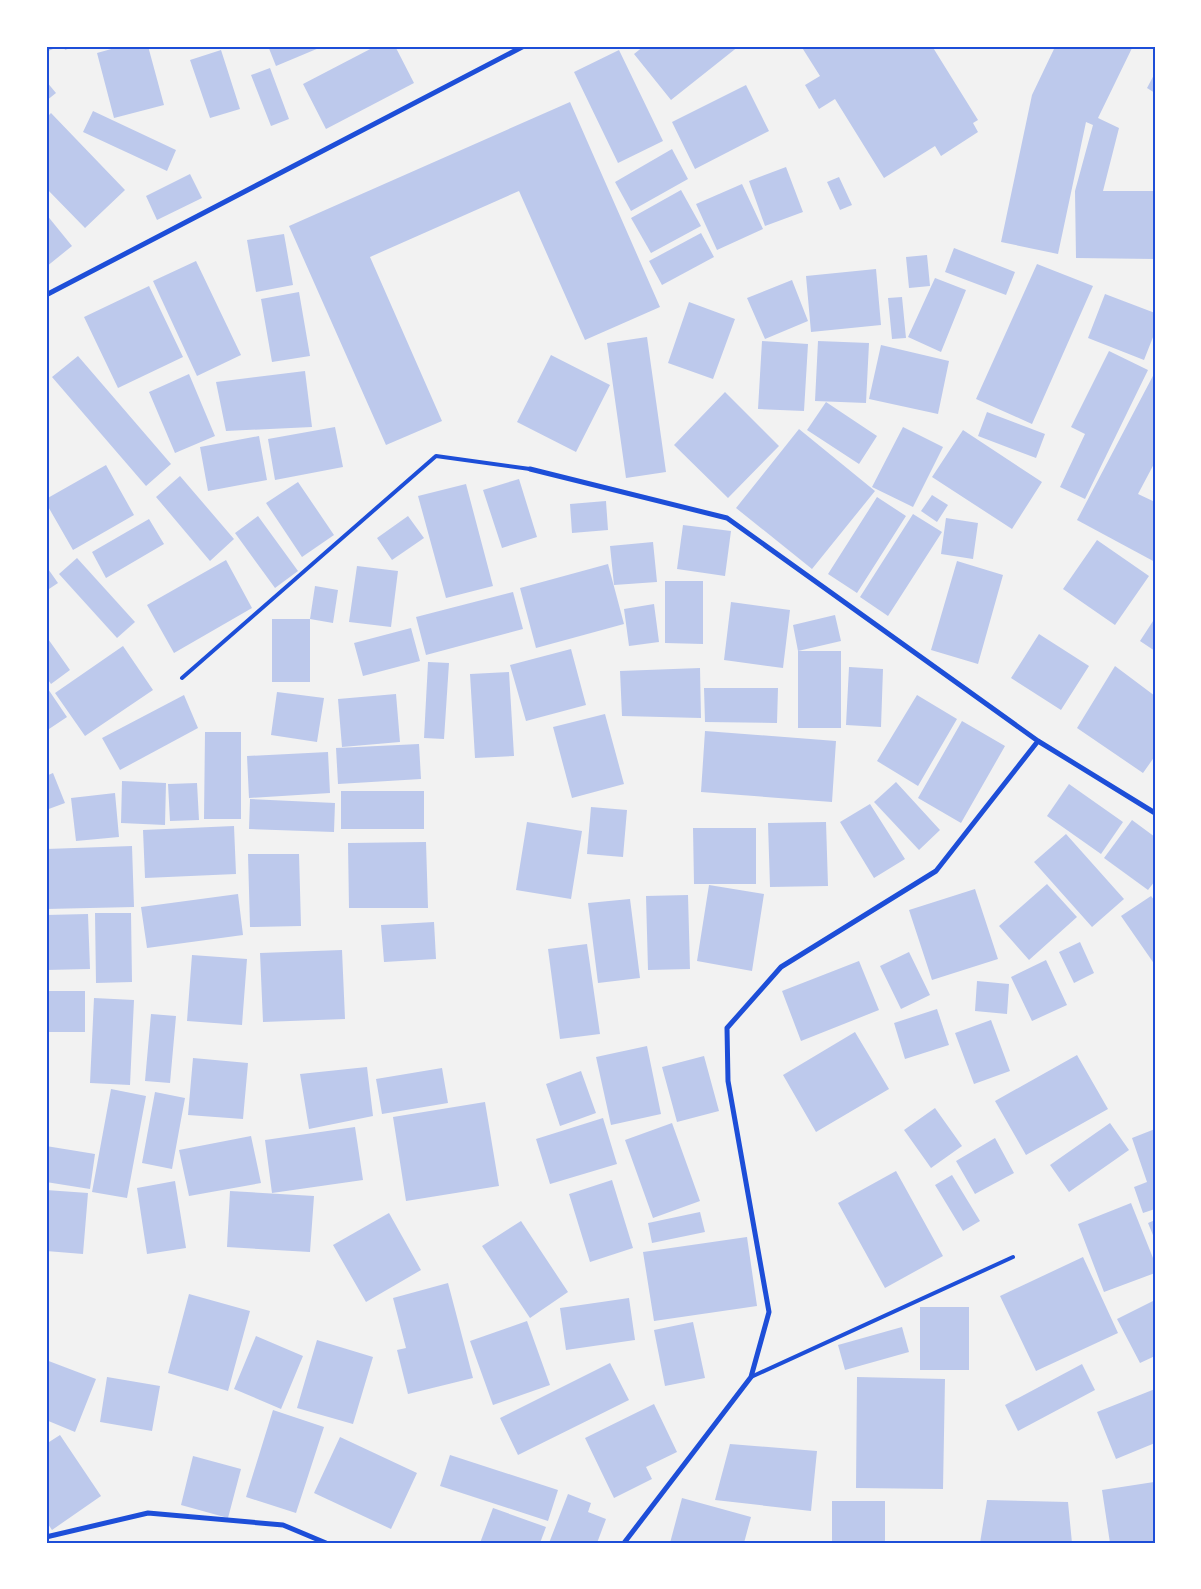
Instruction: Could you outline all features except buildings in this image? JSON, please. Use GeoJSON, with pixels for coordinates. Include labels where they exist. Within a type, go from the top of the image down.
{"type":"FeatureCollection","features":[{"type":"Feature","properties":{"kind":"street"},"geometry":{"type":"LineString","coordinates":[[46,294],[524,46]]}},
{"type":"Feature","properties":{"kind":"street"},"geometry":{"type":"LineString","coordinates":[[530,469],[727,518],[1038,742],[1155,813]]}},
{"type":"Feature","properties":{"kind":"street"},"geometry":{"type":"LineString","coordinates":[[624,1543],[751,1378],[769,1312],[728,1080],[727,1028],[781,967],[936,871],[1038,742]]}},
{"type":"Feature","properties":{"kind":"street"},"geometry":{"type":"LineString","coordinates":[[46,1537],[148,1513],[283,1525],[326,1543]]}},
{"type":"Feature","properties":{"kind":"lane"},"geometry":{"type":"LineString","coordinates":[[182,678],[436,456],[530,469]]}},
{"type":"Feature","properties":{"kind":"lane"},"geometry":{"type":"LineString","coordinates":[[751,1378],[1013,1257]]}}]}
